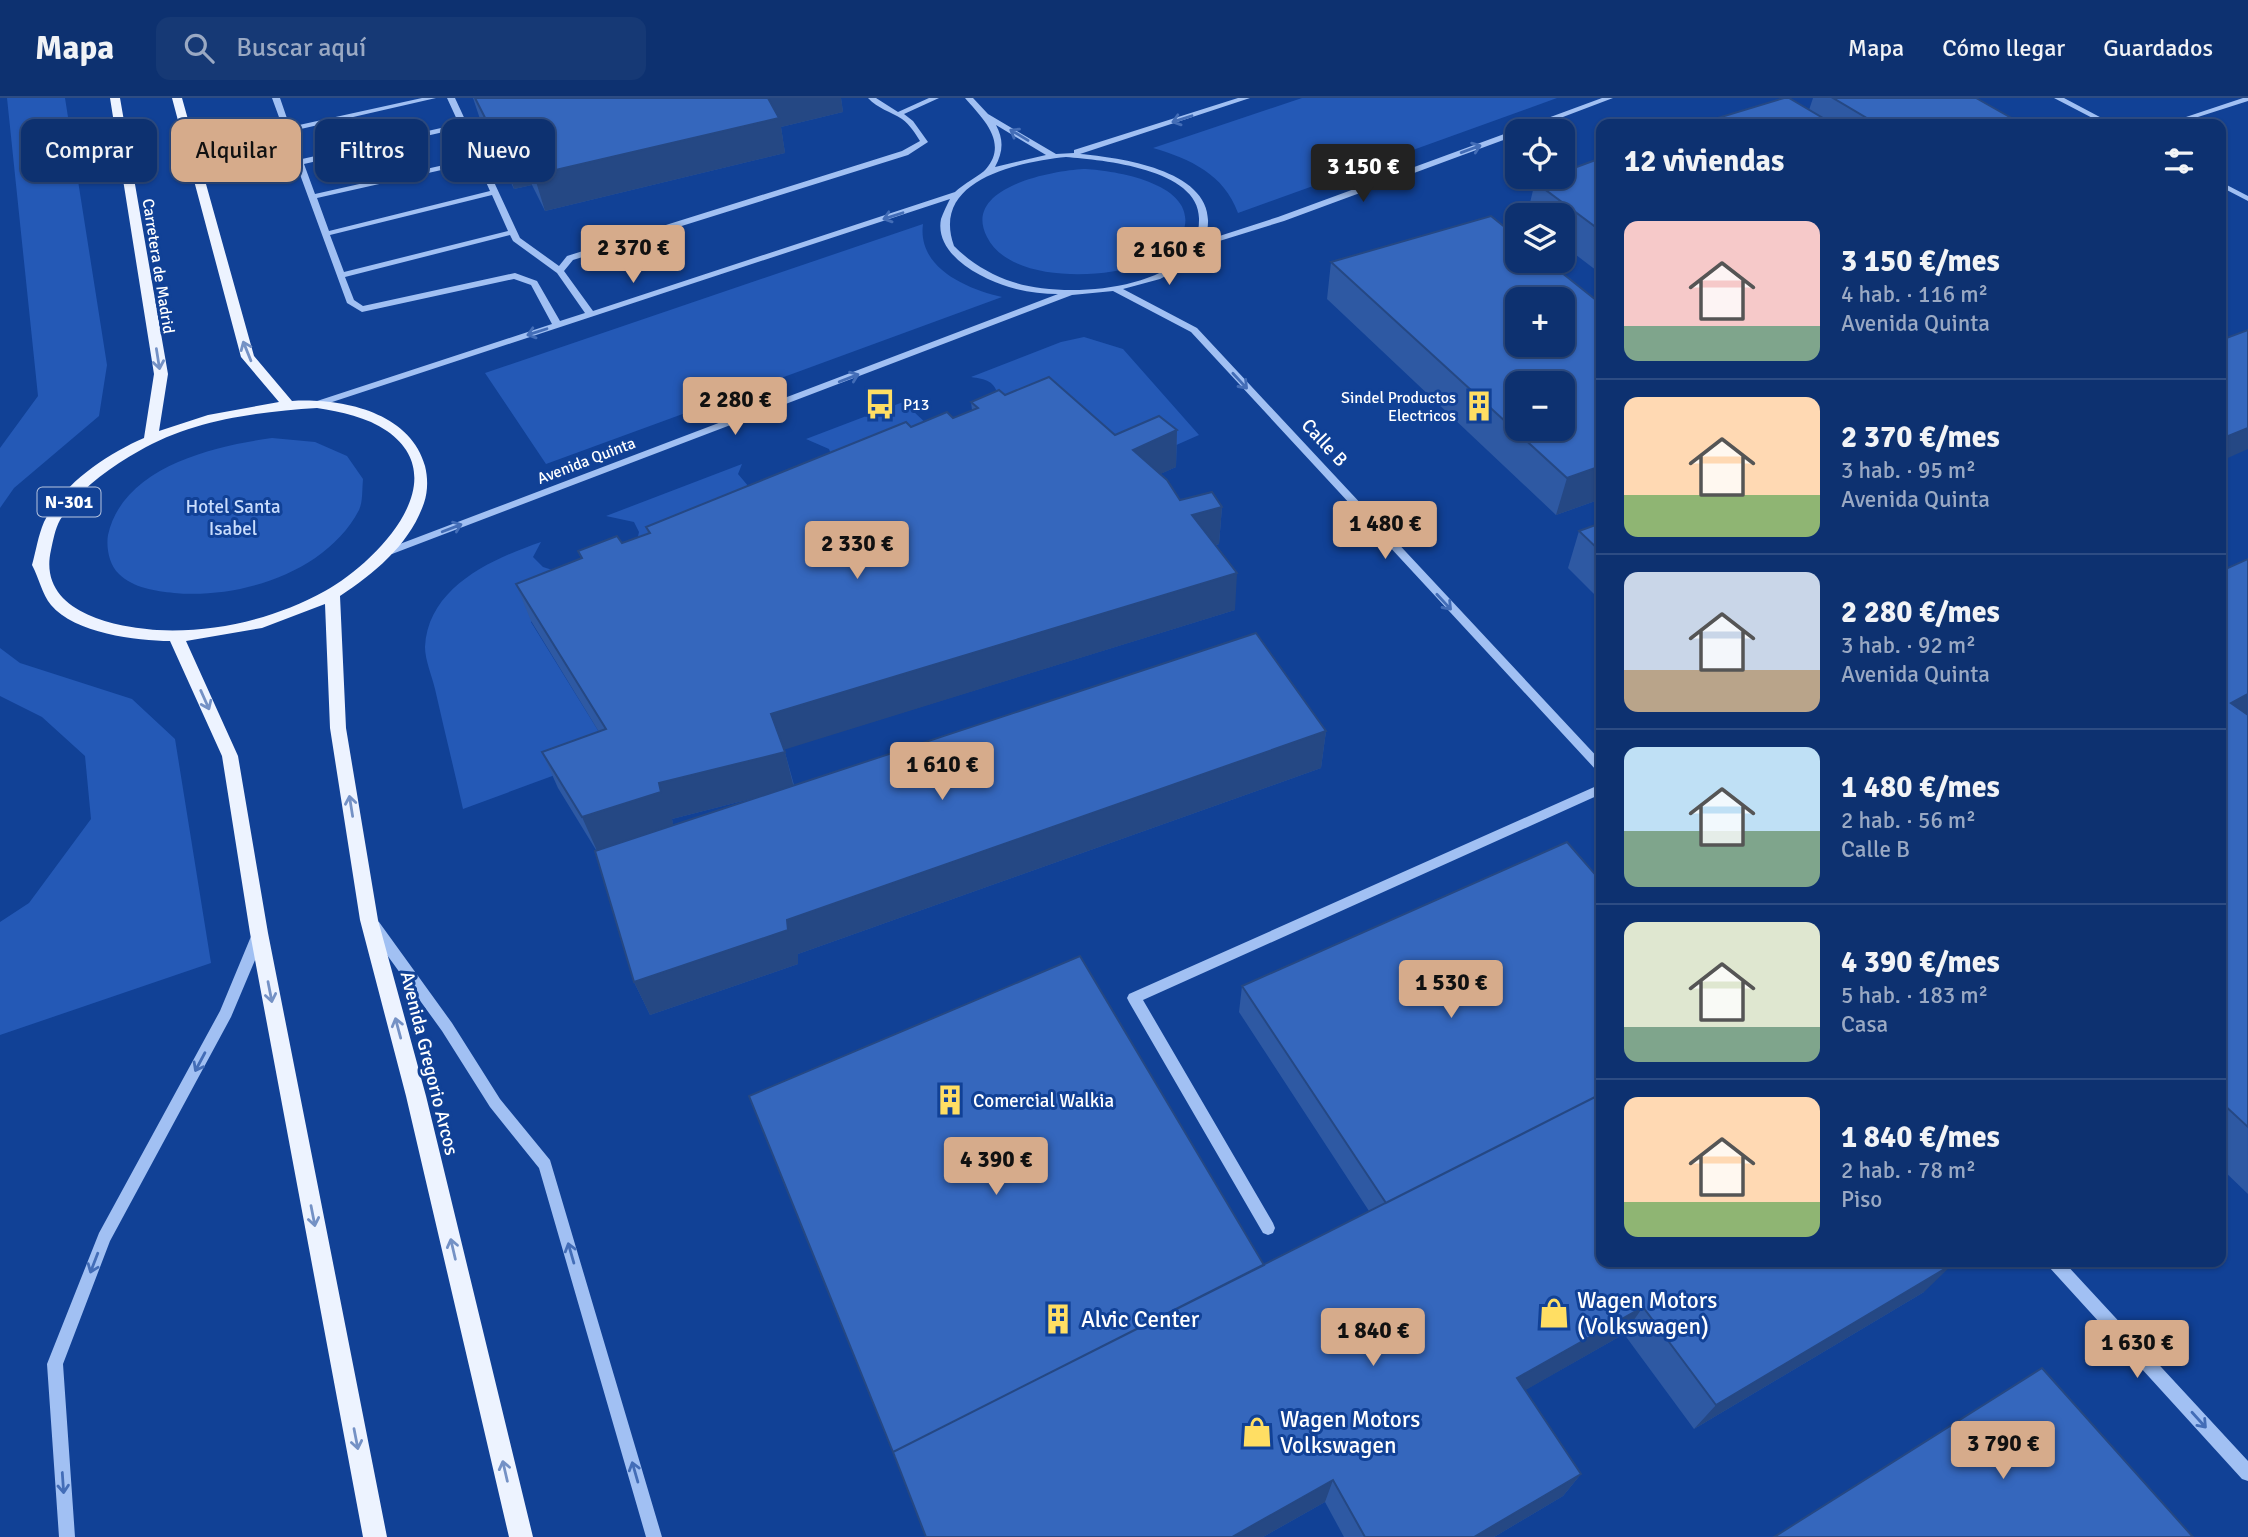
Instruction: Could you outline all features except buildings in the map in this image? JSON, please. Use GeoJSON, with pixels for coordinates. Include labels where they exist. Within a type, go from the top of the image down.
{"type":"FeatureCollection","features":[{"type":"Feature","properties":{"kind":"main road","name":"Carretera de Madrid"},"geometry":{"type":"LineString","coordinates":[[115,98],[161,373],[151,439]]}},
{"type":"Feature","properties":{"kind":"main road"},"geometry":{"type":"LineString","coordinates":[[177,98],[248,357],[288,405]]}},
{"type":"Feature","properties":{"kind":"main road","name":"N-301"},"geometry":{"type":"LineString","coordinates":[[317,404],[350,410],[396,430],[421,463],[419,506],[388,552],[332,594],[257,625],[177,638],[107,630],[59,604],[40,565],[53,519],[93,475],[151,439],[219,414],[288,405],[317,404]]}},
{"type":"Feature","properties":{"kind":"main road","name":"Avenida Gregorio Arcos"},"geometry":{"type":"LineString","coordinates":[[332,594],[338,728],[369,920],[416,1096],[521,1537]]}},
{"type":"Feature","properties":{"kind":"main road"},"geometry":{"type":"LineString","coordinates":[[177,638],[230,755],[259,933],[375,1537]]}},
{"type":"Feature","properties":{"kind":"street"},"geometry":{"type":"LineString","coordinates":[[276,98],[284,119]]}},
{"type":"Feature","properties":{"kind":"street"},"geometry":{"type":"LineString","coordinates":[[301,127],[432,98]]}},
{"type":"Feature","properties":{"kind":"street"},"geometry":{"type":"LineString","coordinates":[[451,98],[460,119]]}},
{"type":"Feature","properties":{"kind":"street"},"geometry":{"type":"LineString","coordinates":[[560,271],[570,258],[905,153],[924,142],[913,122],[901,113],[879,105],[872,98]]}},
{"type":"Feature","properties":{"kind":"street"},"geometry":{"type":"LineString","coordinates":[[901,113],[935,98]]}},
{"type":"Feature","properties":{"kind":"street"},"geometry":{"type":"LineString","coordinates":[[969,98],[984,114],[999,138],[1000,154],[987,174]]}},
{"type":"Feature","properties":{"kind":"street"},"geometry":{"type":"LineString","coordinates":[[1066,155],[1247,98]]}},
{"type":"Feature","properties":{"kind":"street"},"geometry":{"type":"LineString","coordinates":[[1553,119],[1609,98]]}},
{"type":"Feature","properties":{"kind":"street"},"geometry":{"type":"LineString","coordinates":[[2058,98],[2099,119]]}},
{"type":"Feature","properties":{"kind":"street"},"geometry":{"type":"LineString","coordinates":[[2185,119],[2248,99]]}},
{"type":"Feature","properties":{"kind":"street"},"geometry":{"type":"LineString","coordinates":[[984,114],[1054,156]]}},
{"type":"Feature","properties":{"kind":"street"},"geometry":{"type":"LineString","coordinates":[[301,162],[442,130]]}},
{"type":"Feature","properties":{"kind":"street"},"geometry":{"type":"LineString","coordinates":[[1199,245],[1281,219],[1505,137]]}},
{"type":"Feature","properties":{"kind":"street"},"geometry":{"type":"LineString","coordinates":[[317,404],[958,194],[987,174],[1011,164],[1054,156],[1107,157],[1146,165],[1177,180],[1198,199],[1206,222],[1199,245]]}},
{"type":"Feature","properties":{"kind":"street"},"geometry":{"type":"LineString","coordinates":[[301,165],[350,301],[362,309],[515,276],[534,283],[558,326]]}},
{"type":"Feature","properties":{"kind":"street"},"geometry":{"type":"LineString","coordinates":[[312,197],[442,168]]}},
{"type":"Feature","properties":{"kind":"street"},"geometry":{"type":"LineString","coordinates":[[490,182],[516,239],[560,271],[591,315]]}},
{"type":"Feature","properties":{"kind":"street"},"geometry":{"type":"LineString","coordinates":[[2226,187],[2248,199]]}},
{"type":"Feature","properties":{"kind":"street"},"geometry":{"type":"LineString","coordinates":[[325,234],[495,192]]}},
{"type":"Feature","properties":{"kind":"street"},"geometry":{"type":"LineString","coordinates":[[958,194],[944,220],[951,246],[976,270],[1018,286],[1070,293]]}},
{"type":"Feature","properties":{"kind":"street"},"geometry":{"type":"LineString","coordinates":[[341,275],[513,232]]}},
{"type":"Feature","properties":{"kind":"street","name":"Avenida Quinta"},"geometry":{"type":"LineString","coordinates":[[388,552],[1070,293],[1116,289],[1152,279],[1181,264],[1199,245]]}},
{"type":"Feature","properties":{"kind":"street","name":"Calle B"},"geometry":{"type":"LineString","coordinates":[[1116,289],[1194,330],[1596,763]]}},
{"type":"Feature","properties":{"kind":"street"},"geometry":{"type":"LineString","coordinates":[[1268,1228],[1134,998],[1596,791]]}},
{"type":"Feature","properties":{"kind":"street"},"geometry":{"type":"LineString","coordinates":[[369,920],[447,1027],[495,1103],[545,1165],[654,1537]]}},
{"type":"Feature","properties":{"kind":"street"},"geometry":{"type":"LineString","coordinates":[[67,1537],[55,1364],[104,1238],[226,1013],[259,933]]}},
{"type":"Feature","properties":{"kind":"street"},"geometry":{"type":"LineString","coordinates":[[2059,1267],[2248,1474]]}},
{"type":"Feature","properties":{"kind":"green space"},"geometry":{"type":"Polygon","coordinates":[[[7,98],[65,98],[68,119],[21,119],[21,182],[78,182],[107,365],[99,416],[14,488],[0,508],[0,448],[38,396],[7,98]]]}},
{"type":"Feature","properties":{"kind":"green space"},"geometry":{"type":"Polygon","coordinates":[[[1302,98],[1557,98],[1238,213],[1232,199],[1215,178],[1180,157],[1153,148],[1302,98]]]}},
{"type":"Feature","properties":{"kind":"green space"},"geometry":{"type":"Polygon","coordinates":[[[1083,169],[1134,177],[1169,192],[1180,203],[1185,218],[1179,240],[1170,250],[1152,260],[1123,270],[1103,273],[1057,273],[1035,269],[998,252],[987,237],[982,220],[987,206],[998,194],[1032,178],[1083,169]]]}},
{"type":"Feature","properties":{"kind":"green space"},"geometry":{"type":"Polygon","coordinates":[[[923,224],[923,239],[936,264],[960,282],[1002,297],[546,464],[485,373],[923,224]]]}},
{"type":"Feature","properties":{"kind":"green space"},"geometry":{"type":"Polygon","coordinates":[[[1084,337],[1123,349],[1199,435],[1115,472],[998,397],[995,387],[989,382],[971,377],[1061,342],[1084,337]]]}},
{"type":"Feature","properties":{"kind":"green space"},"geometry":{"type":"Polygon","coordinates":[[[911,399],[913,411],[930,427],[835,465],[829,449],[806,439],[911,399]]]}},
{"type":"Feature","properties":{"kind":"green space","name":"Hotel Santa Isabel"},"geometry":{"type":"Polygon","coordinates":[[[272,438],[315,442],[347,456],[363,479],[359,510],[344,532],[325,550],[303,566],[278,577],[252,586],[199,594],[174,593],[138,586],[116,570],[109,556],[108,535],[117,512],[132,492],[151,477],[198,454],[272,438]]]}},
{"type":"Feature","properties":{"kind":"green space"},"geometry":{"type":"Polygon","coordinates":[[[742,464],[738,474],[749,487],[636,545],[639,532],[634,522],[606,516],[742,464]]]}},
{"type":"Feature","properties":{"kind":"green space"},"geometry":{"type":"Polygon","coordinates":[[[541,542],[533,557],[543,567],[565,574],[531,622],[620,766],[555,775],[463,809],[426,657],[429,626],[437,608],[466,578],[503,557],[541,542]]]}},
{"type":"Feature","properties":{"kind":"green space"},"geometry":{"type":"Polygon","coordinates":[[[0,648],[20,663],[132,699],[175,739],[211,963],[0,1035],[0,922],[29,903],[91,819],[85,756],[42,717],[0,696],[0,648]]]}},
{"type":"Feature","properties":{"kind":"place","name":"P13"},"geometry":{"type":"Point","coordinates":[880,404]}},
{"type":"Feature","properties":{"kind":"place","name":"Sindel Productos Electricos"},"geometry":{"type":"Point","coordinates":[1479,406]}},
{"type":"Feature","properties":{"kind":"place","name":"Comercial Walkia"},"geometry":{"type":"Point","coordinates":[950,1100]}},
{"type":"Feature","properties":{"kind":"place","name":"Wagen Motors (Volkswagen)"},"geometry":{"type":"Point","coordinates":[1554,1313]}},
{"type":"Feature","properties":{"kind":"place","name":"Alvic Center"},"geometry":{"type":"Point","coordinates":[1058,1319]}},
{"type":"Feature","properties":{"kind":"place","name":"Wagen Motors Volkswagen"},"geometry":{"type":"Point","coordinates":[1257,1432]}}]}
